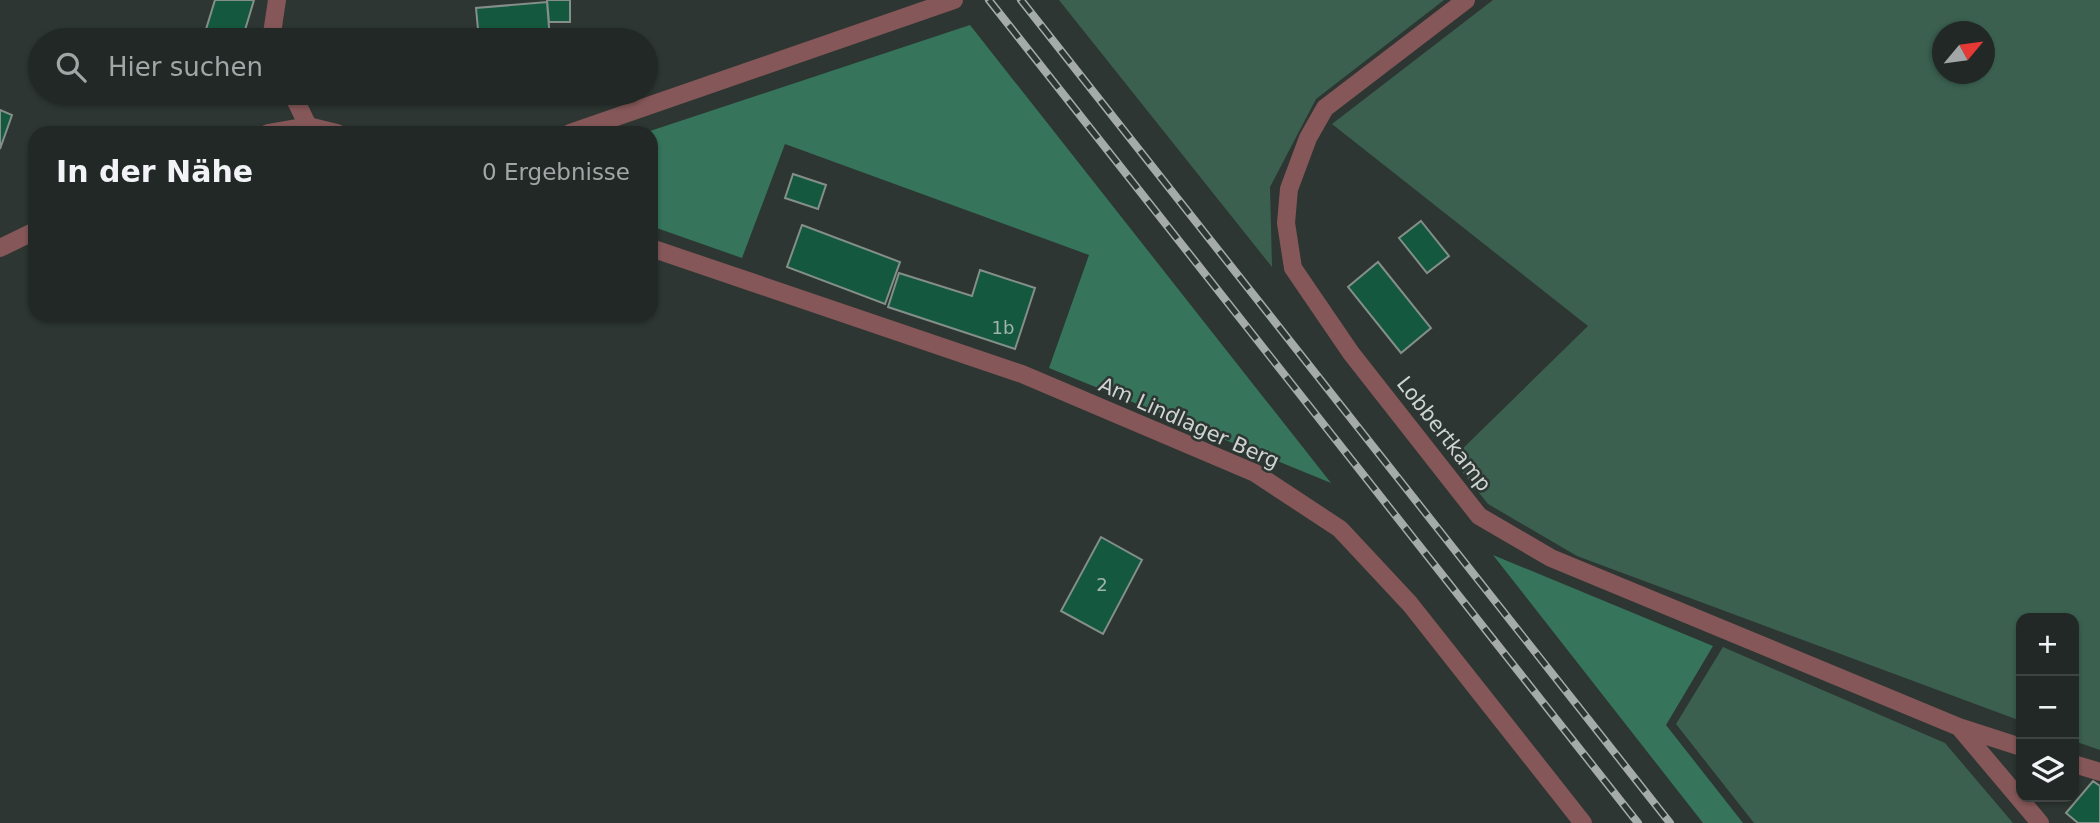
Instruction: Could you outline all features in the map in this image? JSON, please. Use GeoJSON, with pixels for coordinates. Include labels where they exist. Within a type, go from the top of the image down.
{"type":"FeatureCollection","features":[{"type":"Feature","properties":{"kind":"street"},"geometry":{"type":"LineString","coordinates":[[273,28],[277,0]]}},
{"type":"Feature","properties":{"kind":"street"},"geometry":{"type":"LineString","coordinates":[[658,101],[954,0]]}},
{"type":"Feature","properties":{"kind":"street","name":"Lobbertkamp"},"geometry":{"type":"LineString","coordinates":[[1466,0],[1325,108],[1308,138],[1289,189],[1286,223],[1293,268],[1351,352],[1479,516],[1551,558],[1959,727],[2016,745]]}},
{"type":"Feature","properties":{"kind":"street"},"geometry":{"type":"LineString","coordinates":[[298,105],[308,126]]}},
{"type":"Feature","properties":{"kind":"street"},"geometry":{"type":"LineString","coordinates":[[585,126],[647,105]]}},
{"type":"Feature","properties":{"kind":"street"},"geometry":{"type":"LineString","coordinates":[[0,248],[28,234]]}},
{"type":"Feature","properties":{"kind":"street","name":"Am Lindlager Berg"},"geometry":{"type":"LineString","coordinates":[[658,250],[1022,374],[1255,472],[1340,529],[1410,604],[1583,823]]}},
{"type":"Feature","properties":{"kind":"street","name":"Lobbertkamp"},"geometry":{"type":"LineString","coordinates":[[1959,727],[2040,823]]}},
{"type":"Feature","properties":{"kind":"street"},"geometry":{"type":"LineString","coordinates":[[2079,766],[2100,772]]}},
{"type":"Feature","properties":{"kind":"green space"},"geometry":{"type":"Polygon","coordinates":[[[1059,0],[1444,0],[1316,99],[1270,187],[1272,267],[1059,0]]]}},
{"type":"Feature","properties":{"kind":"green space"},"geometry":{"type":"Polygon","coordinates":[[[1493,0],[2100,0],[2100,750],[2079,743],[2079,613],[2016,613],[2016,719],[1577,556],[1488,504],[1452,459],[1588,326],[1332,124],[1493,0]]]}},
{"type":"Feature","properties":{"kind":"green space"},"geometry":{"type":"Polygon","coordinates":[[[970,25],[1331,483],[1049,368],[1089,255],[785,144],[742,258],[658,228],[658,128],[970,25]]]}},
{"type":"Feature","properties":{"kind":"green space"},"geometry":{"type":"Polygon","coordinates":[[[1493,555],[1713,646],[1666,725],[1743,823],[1703,823],[1493,555]]]}},
{"type":"Feature","properties":{"kind":"green space"},"geometry":{"type":"Polygon","coordinates":[[[1723,647],[1945,743],[2013,823],[1754,823],[1676,724],[1723,647]]]}},
{"type":"Feature","properties":{"kind":"building"},"geometry":{"type":"Polygon","coordinates":[[[215,0],[254,0],[246,28],[206,28],[215,0]]]}},
{"type":"Feature","properties":{"kind":"building"},"geometry":{"type":"Polygon","coordinates":[[[547,0],[570,0],[570,22],[549,22],[547,0]]]}},
{"type":"Feature","properties":{"kind":"building"},"geometry":{"type":"Polygon","coordinates":[[[547,2],[549,28],[478,28],[476,8],[547,2]]]}},
{"type":"Feature","properties":{"kind":"building"},"geometry":{"type":"Polygon","coordinates":[[[0,110],[12,115],[0,149],[0,110]]]}},
{"type":"Feature","properties":{"kind":"building"},"geometry":{"type":"Polygon","coordinates":[[[793,174],[826,185],[818,209],[785,198],[793,174]]]}},
{"type":"Feature","properties":{"kind":"building"},"geometry":{"type":"Polygon","coordinates":[[[1421,221],[1449,256],[1427,273],[1399,238],[1421,221]]]}},
{"type":"Feature","properties":{"kind":"building"},"geometry":{"type":"Polygon","coordinates":[[[802,225],[900,262],[885,304],[787,267],[802,225]]]}},
{"type":"Feature","properties":{"kind":"building"},"geometry":{"type":"Polygon","coordinates":[[[1378,262],[1431,328],[1401,353],[1348,287],[1378,262]]]}},
{"type":"Feature","properties":{"kind":"building"},"geometry":{"type":"Polygon","coordinates":[[[980,270],[1035,288],[1015,349],[888,307],[899,273],[972,296],[980,270]]]}},
{"type":"Feature","properties":{"kind":"building"},"geometry":{"type":"Polygon","coordinates":[[[1101,537],[1142,560],[1103,634],[1061,611],[1101,537]]]}},
{"type":"Feature","properties":{"kind":"building"},"geometry":{"type":"Polygon","coordinates":[[[2093,781],[2100,786],[2100,823],[2078,823],[2066,813],[2075,802],[2079,802],[2079,798],[2093,781]]]}},
{"type":"Feature","properties":{"kind":"railway"},"geometry":{"type":"LineString","coordinates":[[989,0],[1638,823]]}},
{"type":"Feature","properties":{"kind":"railway"},"geometry":{"type":"LineString","coordinates":[[1021,0],[1670,823]]}}]}
